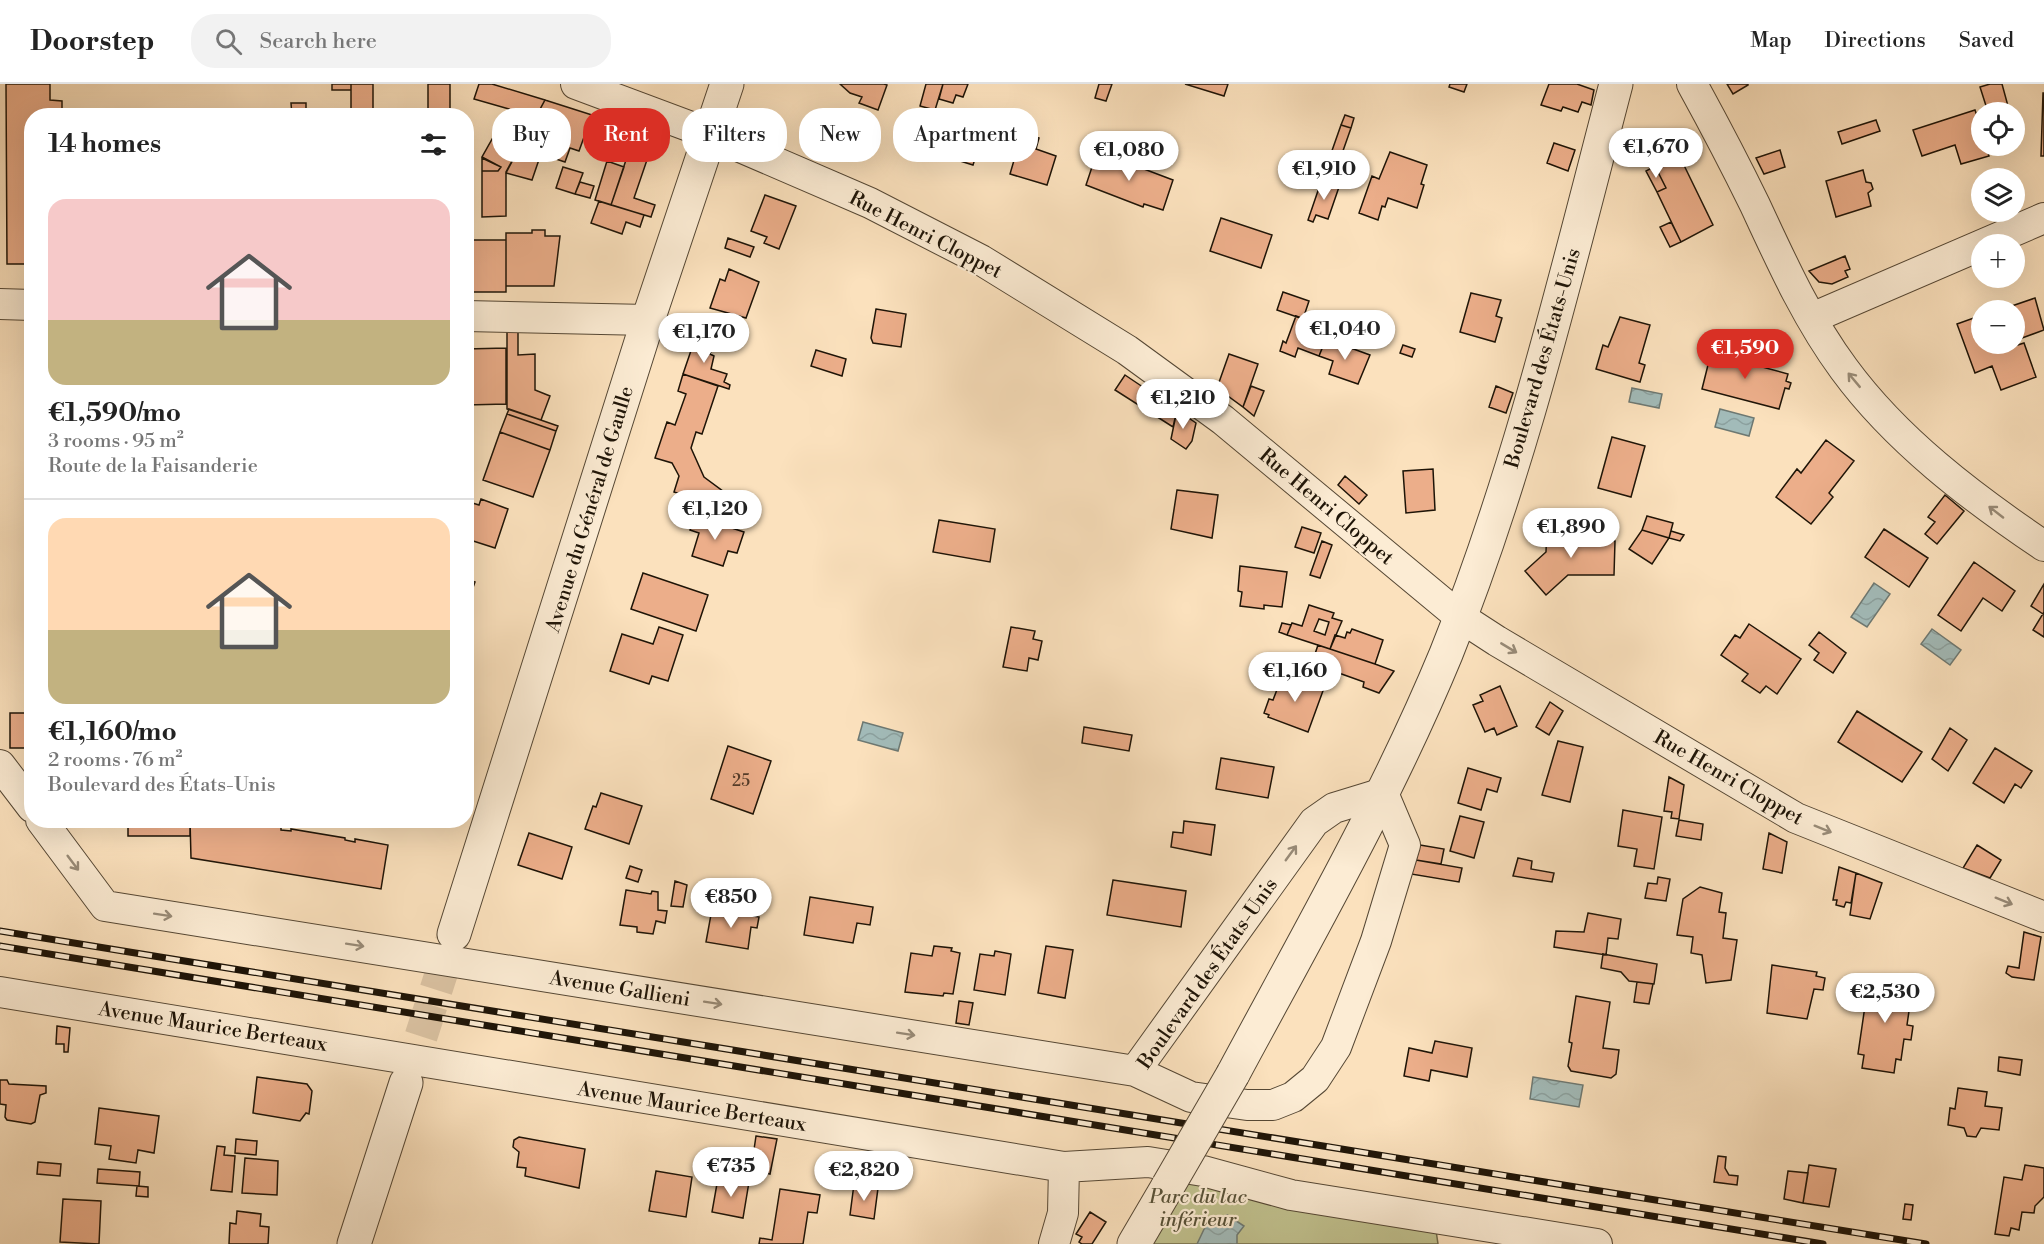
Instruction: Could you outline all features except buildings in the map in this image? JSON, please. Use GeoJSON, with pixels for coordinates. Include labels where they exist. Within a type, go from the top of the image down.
{"type":"FeatureCollection","features":[{"type":"Feature","properties":{"kind":"street","name":"Rue Henri Cloppet"},"geometry":{"type":"LineString","coordinates":[[576,84],[682,124]]}},
{"type":"Feature","properties":{"kind":"street","name":"Avenue du Général de Gaulle"},"geometry":{"type":"LineString","coordinates":[[719,108],[727,84]]}},
{"type":"Feature","properties":{"kind":"street","name":"Boulevard des États-Unis"},"geometry":{"type":"LineString","coordinates":[[1134,1244],[1233,1074],[1383,794],[1460,617],[1516,450],[1559,305],[1616,84]]}},
{"type":"Feature","properties":{"kind":"street"},"geometry":{"type":"LineString","coordinates":[[1692,84],[1812,318],[1844,368],[1890,425],[1943,470],[2044,546]]}},
{"type":"Feature","properties":{"kind":"street","name":"Avenue du Général de Gaulle"},"geometry":{"type":"LineString","coordinates":[[454,934],[648,320],[701,162]]}},
{"type":"Feature","properties":{"kind":"street","name":"Rue Henri Cloppet"},"geometry":{"type":"LineString","coordinates":[[775,162],[870,203],[971,255],[1127,350],[1223,420],[1460,617],[1796,818],[2044,917]]}},
{"type":"Feature","properties":{"kind":"street"},"geometry":{"type":"LineString","coordinates":[[1812,318],[2044,218]]}},
{"type":"Feature","properties":{"kind":"street"},"geometry":{"type":"LineString","coordinates":[[0,304],[24,304]]}},
{"type":"Feature","properties":{"kind":"street"},"geometry":{"type":"LineString","coordinates":[[474,316],[648,320]]}},
{"type":"Feature","properties":{"kind":"street"},"geometry":{"type":"LineString","coordinates":[[0,765],[24,796]]}},
{"type":"Feature","properties":{"kind":"street","name":"Boulevard des États-Unis"},"geometry":{"type":"LineString","coordinates":[[1383,794],[1405,844],[1376,941],[1352,1005],[1336,1047],[1316,1079],[1293,1097],[1273,1105],[1247,1105],[1191,1097],[1135,1071],[1314,822],[1334,808],[1383,794]]}},
{"type":"Feature","properties":{"kind":"street","name":"Avenue Gallieni"},"geometry":{"type":"LineString","coordinates":[[47,828],[105,906],[1135,1071]]}},
{"type":"Feature","properties":{"kind":"street","name":"Avenue Maurice Berteaux"},"geometry":{"type":"LineString","coordinates":[[0,992],[1064,1167],[1148,1162],[1203,1171],[1436,1231],[1597,1244]]}},
{"type":"Feature","properties":{"kind":"street"},"geometry":{"type":"LineString","coordinates":[[354,1244],[406,1083]]}},
{"type":"Feature","properties":{"kind":"street"},"geometry":{"type":"LineString","coordinates":[[1054,1244],[1064,1213],[1064,1167]]}},
{"type":"Feature","properties":{"kind":"green space","name":"Parc du lac inférieur"},"geometry":{"type":"Polygon","coordinates":[[[1180,1166],[1434,1217],[1438,1244],[1134,1244],[1180,1166]]]}},
{"type":"Feature","properties":{"kind":"water"},"geometry":{"type":"Polygon","coordinates":[[[1632,388],[1662,394],[1659,408],[1629,402],[1632,388]]]}},
{"type":"Feature","properties":{"kind":"water"},"geometry":{"type":"Polygon","coordinates":[[[1720,409],[1754,418],[1749,436],[1715,427],[1720,409]]]}},
{"type":"Feature","properties":{"kind":"water"},"geometry":{"type":"Polygon","coordinates":[[[1874,583],[1890,594],[1867,627],[1851,617],[1874,583]]]}},
{"type":"Feature","properties":{"kind":"water"},"geometry":{"type":"Polygon","coordinates":[[[1932,629],[1961,650],[1950,665],[1921,644],[1932,629]]]}},
{"type":"Feature","properties":{"kind":"water"},"geometry":{"type":"Polygon","coordinates":[[[863,722],[903,733],[898,751],[858,740],[863,722]]]}},
{"type":"Feature","properties":{"kind":"water"},"geometry":{"type":"Polygon","coordinates":[[[1533,1077],[1583,1085],[1579,1107],[1530,1099],[1533,1077]]]}},
{"type":"Feature","properties":{"kind":"water"},"geometry":{"type":"Polygon","coordinates":[[[1227,1215],[1244,1226],[1237,1235],[1237,1244],[1197,1244],[1207,1223],[1227,1215]]]}},
{"type":"Feature","properties":{"kind":"tunnel"},"geometry":{"type":"LineString","coordinates":[[406,1083],[454,934]]}},
{"type":"Feature","properties":{"kind":"railway"},"geometry":{"type":"LineString","coordinates":[[0,931],[1926,1244]]}},
{"type":"Feature","properties":{"kind":"railway"},"geometry":{"type":"LineString","coordinates":[[0,946],[1823,1244]]}}]}
